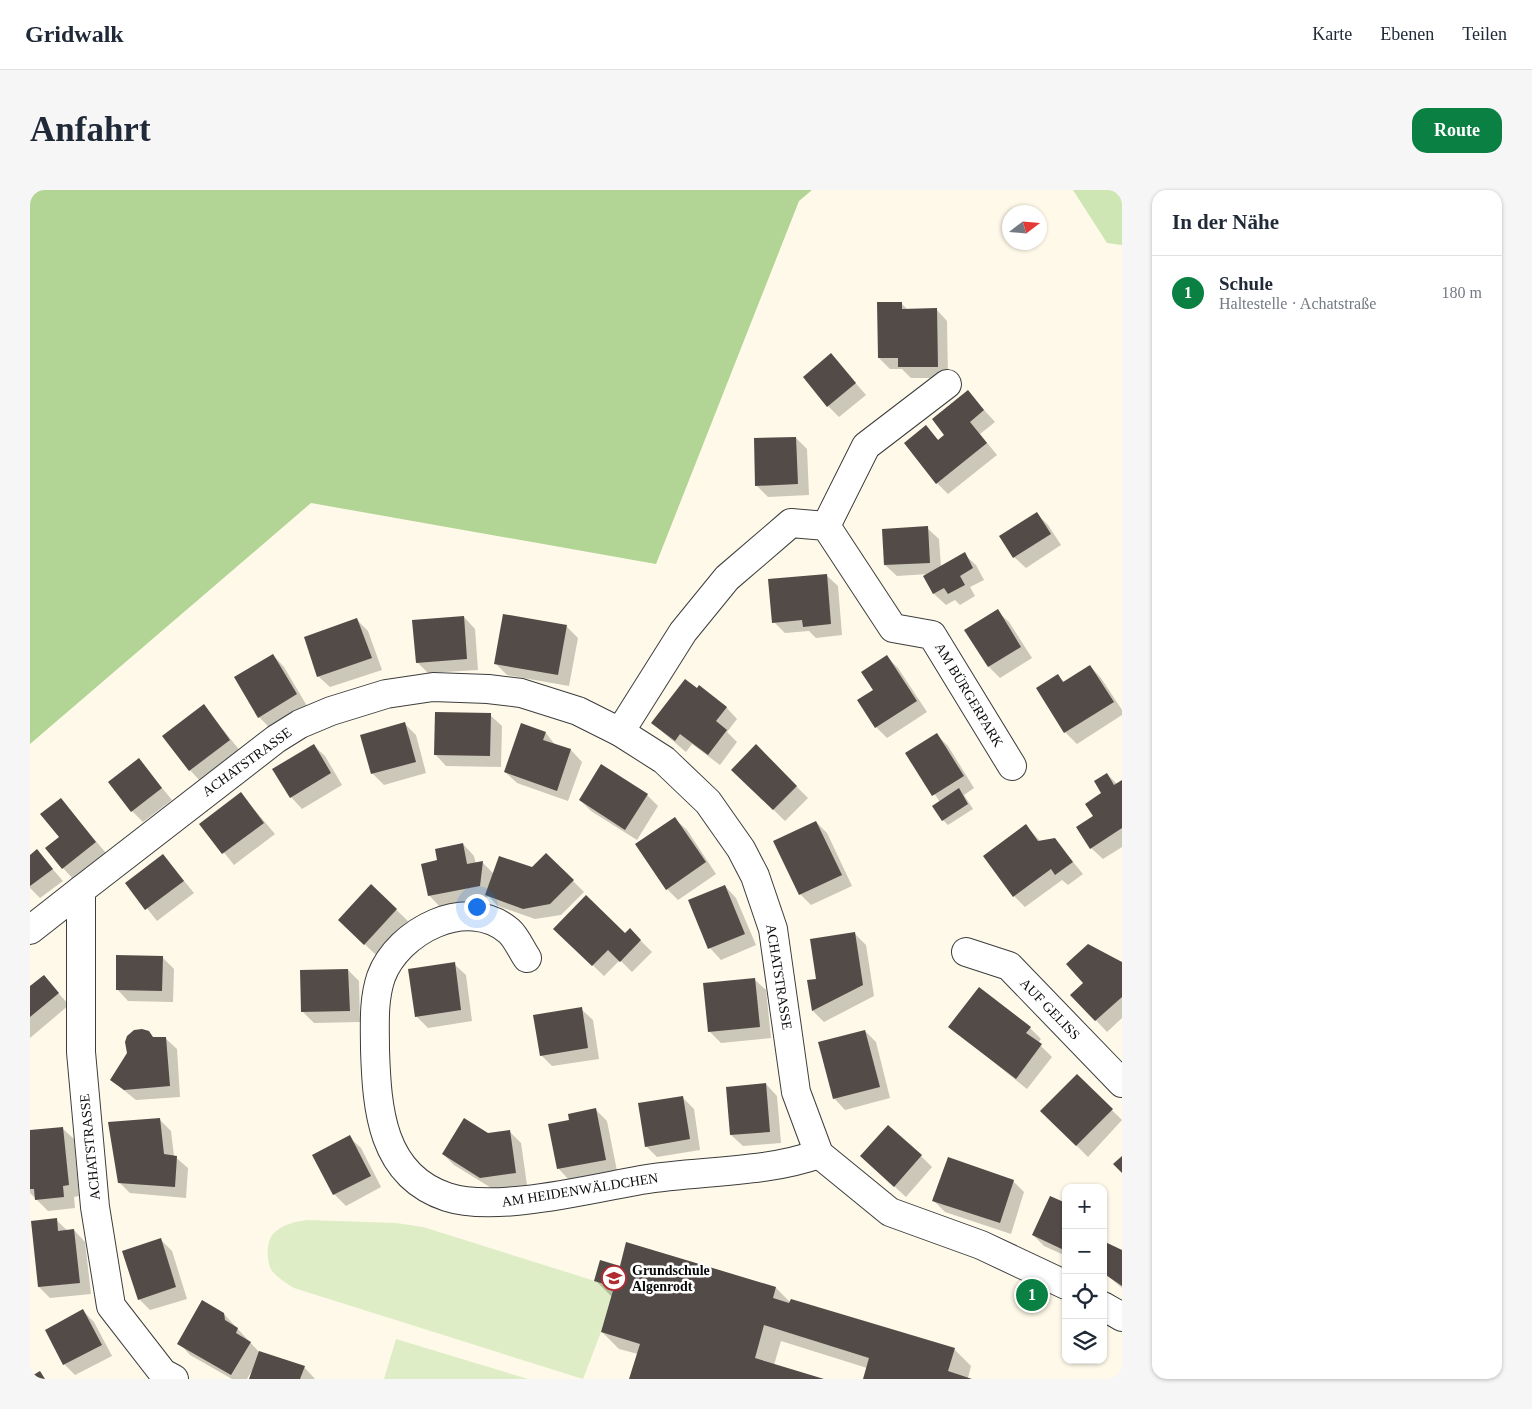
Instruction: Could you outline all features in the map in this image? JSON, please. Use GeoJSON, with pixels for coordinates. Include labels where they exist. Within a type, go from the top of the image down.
{"type":"FeatureCollection","features":[{"type":"Feature","properties":{"kind":"street"},"geometry":{"type":"LineString","coordinates":[[620,732],[683,632],[727,578],[790,523],[826,526],[866,446],[947,384]]}},
{"type":"Feature","properties":{"kind":"street","name":"AM BÜRGERPARK"},"geometry":{"type":"LineString","coordinates":[[826,526],[893,628],[932,635],[1012,766]]}},
{"type":"Feature","properties":{"kind":"street","name":"ACHATSTRASSE"},"geometry":{"type":"LineString","coordinates":[[30,930],[276,738],[300,724],[362,701],[412,689],[433,687],[488,689],[521,693],[551,701],[578,711],[620,732],[664,760],[708,802],[741,849],[755,876],[766,904],[776,948],[796,1092],[819,1154]]}},
{"type":"Feature","properties":{"kind":"street","name":"ACHATSTRASSE"},"geometry":{"type":"LineString","coordinates":[[81,890],[81,1052],[96,1207],[111,1306],[163,1373],[174,1379]]}},
{"type":"Feature","properties":{"kind":"street","name":"AM HEIDENWÄLDCHEN"},"geometry":{"type":"LineString","coordinates":[[527,958],[510,931],[490,920],[471,915],[452,917],[410,939],[394,956],[382,976],[375,1001],[374,1020],[380,1120],[389,1144],[402,1164],[426,1188],[447,1197],[466,1202],[507,1202],[655,1178],[784,1165],[819,1154]]}},
{"type":"Feature","properties":{"kind":"street","name":"AUF GELISS"},"geometry":{"type":"LineString","coordinates":[[966,952],[1009,966],[1122,1084]]}},
{"type":"Feature","properties":{"kind":"street"},"geometry":{"type":"LineString","coordinates":[[819,1154],[890,1212],[981,1245],[1062,1283]]}},
{"type":"Feature","properties":{"kind":"street"},"geometry":{"type":"LineString","coordinates":[[1107,1308],[1122,1317]]}},
{"type":"Feature","properties":{"kind":"green space"},"geometry":{"type":"Polygon","coordinates":[[[30,190],[812,190],[799,201],[656,564],[311,503],[30,744],[30,190]]]}},
{"type":"Feature","properties":{"kind":"green space"},"geometry":{"type":"Polygon","coordinates":[[[1073,190],[1122,190],[1122,245],[1107,243],[1073,190]]]}},
{"type":"Feature","properties":{"kind":"green space"},"geometry":{"type":"Polygon","coordinates":[[[307,1220],[396,1223],[423,1227],[614,1287],[601,1332],[583,1379],[294,1288],[272,1271],[269,1262],[268,1246],[271,1236],[281,1227],[307,1220]]]}},
{"type":"Feature","properties":{"kind":"green space"},"geometry":{"type":"Polygon","coordinates":[[[396,1339],[528,1379],[384,1379],[396,1339]]]}},
{"type":"Feature","properties":{"kind":"building"},"geometry":{"type":"Polygon","coordinates":[[[877,302],[902,302],[902,309],[937,308],[938,367],[898,367],[898,358],[878,358],[877,302]]]}},
{"type":"Feature","properties":{"kind":"building"},"geometry":{"type":"Polygon","coordinates":[[[831,353],[856,383],[827,407],[803,377],[831,353]]]}},
{"type":"Feature","properties":{"kind":"building"},"geometry":{"type":"Polygon","coordinates":[[[968,390],[984,410],[970,422],[987,443],[936,484],[904,443],[926,425],[938,440],[944,435],[932,419],[968,390]]]}},
{"type":"Feature","properties":{"kind":"building"},"geometry":{"type":"Polygon","coordinates":[[[796,437],[798,484],[755,486],[754,438],[796,437]]]}},
{"type":"Feature","properties":{"kind":"building"},"geometry":{"type":"Polygon","coordinates":[[[1037,512],[1051,534],[1013,558],[999,536],[1037,512]]]}},
{"type":"Feature","properties":{"kind":"building"},"geometry":{"type":"Polygon","coordinates":[[[928,526],[930,563],[884,565],[882,529],[928,526]]]}},
{"type":"Feature","properties":{"kind":"building"},"geometry":{"type":"Polygon","coordinates":[[[965,552],[973,568],[960,576],[965,585],[948,594],[944,588],[933,594],[923,576],[965,552]]]}},
{"type":"Feature","properties":{"kind":"building"},"geometry":{"type":"Polygon","coordinates":[[[827,574],[831,624],[803,627],[802,620],[772,623],[768,579],[827,574]]]}},
{"type":"Feature","properties":{"kind":"building"},"geometry":{"type":"Polygon","coordinates":[[[998,609],[1021,647],[988,667],[964,630],[998,609]]]}},
{"type":"Feature","properties":{"kind":"building"},"geometry":{"type":"Polygon","coordinates":[[[503,614],[567,625],[558,675],[494,664],[503,614]]]}},
{"type":"Feature","properties":{"kind":"building"},"geometry":{"type":"Polygon","coordinates":[[[464,616],[467,659],[416,663],[412,620],[464,616]]]}},
{"type":"Feature","properties":{"kind":"building"},"geometry":{"type":"Polygon","coordinates":[[[357,618],[372,658],[317,677],[304,637],[357,618]]]}},
{"type":"Feature","properties":{"kind":"building"},"geometry":{"type":"Polygon","coordinates":[[[273,654],[297,694],[258,718],[234,677],[273,654]]]}},
{"type":"Feature","properties":{"kind":"building"},"geometry":{"type":"Polygon","coordinates":[[[887,655],[917,701],[875,728],[857,700],[873,690],[861,672],[887,655]]]}},
{"type":"Feature","properties":{"kind":"building"},"geometry":{"type":"Polygon","coordinates":[[[1090,665],[1114,702],[1064,733],[1036,688],[1058,674],[1063,682],[1090,665]]]}},
{"type":"Feature","properties":{"kind":"building"},"geometry":{"type":"Polygon","coordinates":[[[685,679],[697,688],[699,685],[727,707],[716,721],[727,730],[708,755],[680,734],[675,741],[651,723],[685,679]]]}},
{"type":"Feature","properties":{"kind":"building"},"geometry":{"type":"Polygon","coordinates":[[[204,704],[230,740],[189,771],[162,736],[204,704]]]}},
{"type":"Feature","properties":{"kind":"building"},"geometry":{"type":"Polygon","coordinates":[[[435,712],[491,713],[490,756],[434,755],[435,712]]]}},
{"type":"Feature","properties":{"kind":"building"},"geometry":{"type":"Polygon","coordinates":[[[405,722],[416,762],[371,774],[360,735],[405,722]]]}},
{"type":"Feature","properties":{"kind":"building"},"geometry":{"type":"Polygon","coordinates":[[[521,723],[546,732],[543,740],[571,749],[557,791],[504,772],[521,723]]]}},
{"type":"Feature","properties":{"kind":"building"},"geometry":{"type":"Polygon","coordinates":[[[937,733],[964,776],[932,796],[905,753],[937,733]]]}},
{"type":"Feature","properties":{"kind":"building"},"geometry":{"type":"Polygon","coordinates":[[[314,744],[331,773],[290,798],[272,769],[314,744]]]}},
{"type":"Feature","properties":{"kind":"building"},"geometry":{"type":"Polygon","coordinates":[[[756,744],[797,786],[773,810],[731,770],[756,744]]]}},
{"type":"Feature","properties":{"kind":"building"},"geometry":{"type":"Polygon","coordinates":[[[139,758],[162,788],[131,812],[108,782],[139,758]]]}},
{"type":"Feature","properties":{"kind":"building"},"geometry":{"type":"Polygon","coordinates":[[[601,764],[648,794],[625,830],[579,800],[601,764]]]}},
{"type":"Feature","properties":{"kind":"building"},"geometry":{"type":"Polygon","coordinates":[[[1107,773],[1114,785],[1122,780],[1122,828],[1090,849],[1076,827],[1093,816],[1085,804],[1101,793],[1094,781],[1107,773]]]}},
{"type":"Feature","properties":{"kind":"building"},"geometry":{"type":"Polygon","coordinates":[[[959,788],[968,804],[942,821],[932,806],[959,788]]]}},
{"type":"Feature","properties":{"kind":"building"},"geometry":{"type":"Polygon","coordinates":[[[241,792],[264,823],[222,854],[199,824],[241,792]]]}},
{"type":"Feature","properties":{"kind":"building"},"geometry":{"type":"Polygon","coordinates":[[[61,798],[96,842],[62,869],[45,848],[59,837],[40,814],[61,798]]]}},
{"type":"Feature","properties":{"kind":"building"},"geometry":{"type":"Polygon","coordinates":[[[675,817],[706,862],[666,890],[635,844],[675,817]]]}},
{"type":"Feature","properties":{"kind":"building"},"geometry":{"type":"Polygon","coordinates":[[[816,821],[842,875],[799,895],[773,841],[816,821]]]}},
{"type":"Feature","properties":{"kind":"building"},"geometry":{"type":"Polygon","coordinates":[[[1026,824],[1038,841],[1055,838],[1073,862],[1055,875],[1051,869],[1013,897],[983,856],[1026,824]]]}},
{"type":"Feature","properties":{"kind":"building"},"geometry":{"type":"Polygon","coordinates":[[[463,843],[467,864],[483,861],[480,886],[428,896],[421,864],[437,860],[435,849],[463,843]]]}},
{"type":"Feature","properties":{"kind":"building"},"geometry":{"type":"Polygon","coordinates":[[[37,849],[53,869],[30,886],[30,855],[37,849]]]}},
{"type":"Feature","properties":{"kind":"building"},"geometry":{"type":"Polygon","coordinates":[[[546,853],[574,880],[550,904],[523,909],[485,895],[499,856],[532,867],[546,853]]]}},
{"type":"Feature","properties":{"kind":"building"},"geometry":{"type":"Polygon","coordinates":[[[163,854],[184,881],[145,910],[125,883],[163,854]]]}},
{"type":"Feature","properties":{"kind":"building"},"geometry":{"type":"Polygon","coordinates":[[[371,884],[397,909],[364,945],[338,920],[371,884]]]}},
{"type":"Feature","properties":{"kind":"building"},"geometry":{"type":"Polygon","coordinates":[[[725,885],[745,934],[708,949],[688,900],[725,885]]]}},
{"type":"Feature","properties":{"kind":"building"},"geometry":{"type":"Polygon","coordinates":[[[586,895],[625,933],[630,928],[641,940],[620,962],[608,950],[592,966],[553,929],[586,895]]]}},
{"type":"Feature","properties":{"kind":"building"},"geometry":{"type":"Polygon","coordinates":[[[855,932],[863,985],[812,1011],[807,980],[816,979],[810,939],[855,932]]]}},
{"type":"Feature","properties":{"kind":"building"},"geometry":{"type":"Polygon","coordinates":[[[1088,944],[1122,962],[1122,997],[1095,1021],[1070,995],[1083,983],[1066,964],[1088,944]]]}},
{"type":"Feature","properties":{"kind":"building"},"geometry":{"type":"Polygon","coordinates":[[[116,955],[163,956],[162,991],[116,990],[116,955]]]}},
{"type":"Feature","properties":{"kind":"building"},"geometry":{"type":"Polygon","coordinates":[[[455,962],[461,1010],[415,1017],[408,969],[455,962]]]}},
{"type":"Feature","properties":{"kind":"building"},"geometry":{"type":"Polygon","coordinates":[[[348,969],[350,1011],[301,1012],[300,970],[348,969]]]}},
{"type":"Feature","properties":{"kind":"building"},"geometry":{"type":"Polygon","coordinates":[[[44,975],[59,993],[30,1017],[30,986],[44,975]]]}},
{"type":"Feature","properties":{"kind":"building"},"geometry":{"type":"Polygon","coordinates":[[[755,978],[760,1027],[708,1032],[703,983],[755,978]]]}},
{"type":"Feature","properties":{"kind":"building"},"geometry":{"type":"Polygon","coordinates":[[[979,987],[1031,1027],[1026,1033],[1042,1044],[1016,1079],[948,1027],[979,987]]]}},
{"type":"Feature","properties":{"kind":"building"},"geometry":{"type":"Polygon","coordinates":[[[582,1007],[588,1048],[540,1056],[533,1015],[582,1007]]]}},
{"type":"Feature","properties":{"kind":"building"},"geometry":{"type":"Polygon","coordinates":[[[142,1029],[149,1031],[153,1037],[166,1037],[170,1086],[124,1090],[110,1080],[127,1053],[125,1042],[127,1036],[134,1030],[142,1029]]]}},
{"type":"Feature","properties":{"kind":"building"},"geometry":{"type":"Polygon","coordinates":[[[865,1030],[880,1087],[833,1099],[818,1042],[865,1030]]]}},
{"type":"Feature","properties":{"kind":"building"},"geometry":{"type":"Polygon","coordinates":[[[1077,1074],[1113,1109],[1076,1146],[1040,1111],[1077,1074]]]}},
{"type":"Feature","properties":{"kind":"building"},"geometry":{"type":"Polygon","coordinates":[[[766,1083],[770,1132],[730,1135],[726,1087],[766,1083]]]}},
{"type":"Feature","properties":{"kind":"building"},"geometry":{"type":"Polygon","coordinates":[[[683,1096],[690,1139],[645,1147],[638,1103],[683,1096]]]}},
{"type":"Feature","properties":{"kind":"building"},"geometry":{"type":"Polygon","coordinates":[[[596,1108],[606,1160],[557,1169],[548,1124],[569,1120],[568,1114],[596,1108]]]}},
{"type":"Feature","properties":{"kind":"building"},"geometry":{"type":"Polygon","coordinates":[[[160,1118],[164,1154],[177,1156],[175,1187],[118,1183],[108,1122],[160,1118]]]}},
{"type":"Feature","properties":{"kind":"building"},"geometry":{"type":"Polygon","coordinates":[[[464,1118],[488,1133],[510,1130],[516,1173],[480,1178],[442,1154],[464,1118]]]}},
{"type":"Feature","properties":{"kind":"building"},"geometry":{"type":"Polygon","coordinates":[[[888,1125],[922,1155],[894,1187],[860,1156],[888,1125]]]}},
{"type":"Feature","properties":{"kind":"building"},"geometry":{"type":"Polygon","coordinates":[[[63,1127],[69,1185],[63,1186],[64,1197],[35,1200],[34,1189],[30,1189],[30,1130],[63,1127]]]}},
{"type":"Feature","properties":{"kind":"building"},"geometry":{"type":"Polygon","coordinates":[[[350,1135],[371,1176],[333,1195],[312,1155],[350,1135]]]}},
{"type":"Feature","properties":{"kind":"building"},"geometry":{"type":"Polygon","coordinates":[[[1122,1156],[1122,1173],[1113,1164],[1122,1156]]]}},
{"type":"Feature","properties":{"kind":"building"},"geometry":{"type":"Polygon","coordinates":[[[948,1157],[1014,1180],[1000,1223],[932,1201],[948,1157]]]}},
{"type":"Feature","properties":{"kind":"building"},"geometry":{"type":"Polygon","coordinates":[[[1050,1196],[1062,1201],[1062,1249],[1032,1235],[1050,1196]]]}},
{"type":"Feature","properties":{"kind":"building"},"geometry":{"type":"Polygon","coordinates":[[[57,1218],[58,1231],[74,1229],[80,1283],[38,1287],[31,1221],[57,1218]]]}},
{"type":"Feature","properties":{"kind":"building"},"geometry":{"type":"Polygon","coordinates":[[[161,1238],[176,1287],[138,1300],[122,1251],[161,1238]]]}},
{"type":"Feature","properties":{"kind":"building"},"geometry":{"type":"Polygon","coordinates":[[[626,1242],[776,1287],[773,1298],[789,1303],[791,1299],[955,1348],[948,1371],[972,1379],[863,1379],[869,1358],[764,1325],[755,1358],[824,1379],[629,1379],[640,1344],[601,1332],[614,1287],[594,1281],[600,1260],[620,1266],[626,1242]]]}},
{"type":"Feature","properties":{"kind":"building"},"geometry":{"type":"Polygon","coordinates":[[[1107,1243],[1122,1250],[1122,1286],[1107,1276],[1107,1243]]]}},
{"type":"Feature","properties":{"kind":"building"},"geometry":{"type":"Polygon","coordinates":[[[202,1300],[224,1313],[225,1320],[238,1328],[236,1333],[251,1342],[231,1375],[177,1344],[202,1300]]]}},
{"type":"Feature","properties":{"kind":"building"},"geometry":{"type":"Polygon","coordinates":[[[83,1309],[102,1345],[63,1365],[45,1330],[83,1309]]]}},
{"type":"Feature","properties":{"kind":"building"},"geometry":{"type":"Polygon","coordinates":[[[259,1351],[305,1366],[300,1379],[249,1379],[259,1351]]]}},
{"type":"Feature","properties":{"kind":"building"},"geometry":{"type":"Polygon","coordinates":[[[40,1371],[45,1379],[30,1379],[30,1377],[40,1371]]]}},
{"type":"Feature","properties":{"kind":"place","name":"Grundschule Algenrodt"},"geometry":{"type":"Point","coordinates":[614,1278]}},
{"type":"Feature","properties":{"kind":"place","name":"Schule"},"geometry":{"type":"Point","coordinates":[1032,1295]}}]}
